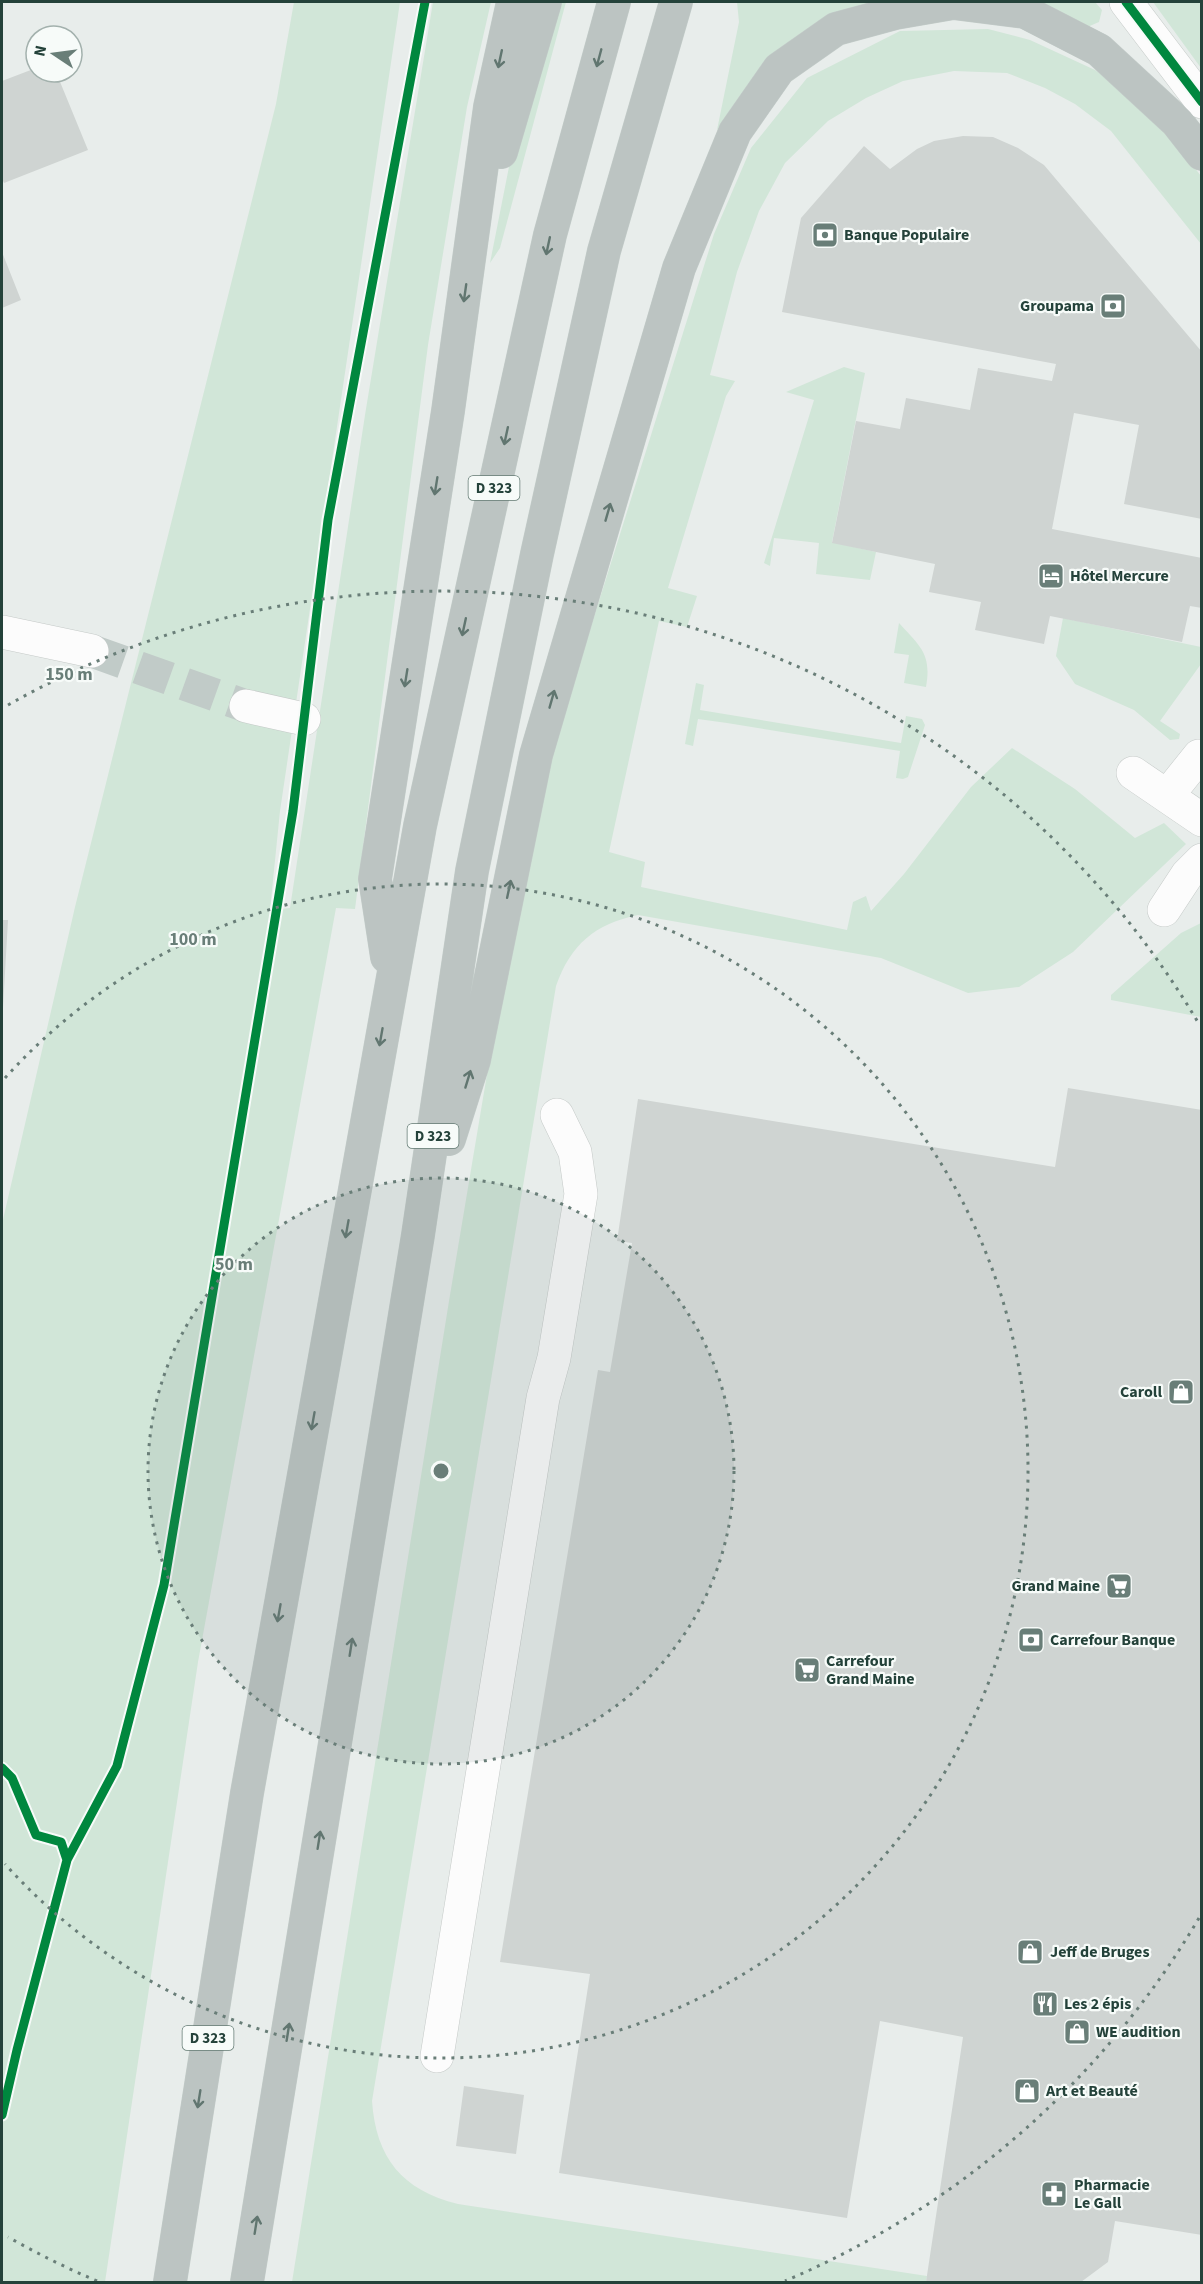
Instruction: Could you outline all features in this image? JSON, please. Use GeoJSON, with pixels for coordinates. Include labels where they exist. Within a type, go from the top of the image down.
{"type":"FeatureCollection","features":[{"type":"Feature","properties":{"kind":"highway"},"geometry":{"type":"LineString","coordinates":[[391,980],[375,879],[470,258],[490,107],[513,2]]}},
{"type":"Feature","properties":{"kind":"highway"},"geometry":{"type":"LineString","coordinates":[[470,258],[545,2]]}},
{"type":"Feature","properties":{"kind":"highway","name":"D 323"},"geometry":{"type":"LineString","coordinates":[[170,2283],[247,1793],[420,826],[550,235],[614,2]]}},
{"type":"Feature","properties":{"kind":"highway","name":"D 323"},"geometry":{"type":"LineString","coordinates":[[247,2283],[418,1235],[472,871],[537,554],[604,251],[676,2]]}},
{"type":"Feature","properties":{"kind":"highway"},"geometry":{"type":"LineString","coordinates":[[418,1235],[474,1060],[536,755],[679,268],[735,132],[779,69],[836,29],[895,13],[953,3],[1025,12],[1099,50],[1177,122],[1202,154]]}},
{"type":"Feature","properties":{"kind":"highway"},"geometry":{"type":"LineString","coordinates":[[147,2283],[214,1881],[247,1793]]}},
{"type":"Feature","properties":{"kind":"street"},"geometry":{"type":"LineString","coordinates":[[1126,2],[1202,102]]}},
{"type":"Feature","properties":{"kind":"street"},"geometry":{"type":"LineString","coordinates":[[2,632],[92,651]]}},
{"type":"Feature","properties":{"kind":"street"},"geometry":{"type":"LineString","coordinates":[[246,706],[304,719]]}},
{"type":"Feature","properties":{"kind":"street"},"geometry":{"type":"LineString","coordinates":[[1167,796],[1199,756]]}},
{"type":"Feature","properties":{"kind":"street"},"geometry":{"type":"LineString","coordinates":[[1133,772],[1202,820]]}},
{"type":"Feature","properties":{"kind":"street"},"geometry":{"type":"LineString","coordinates":[[1202,861],[1187,875],[1164,910],[1202,894]]}},
{"type":"Feature","properties":{"kind":"street"},"geometry":{"type":"LineString","coordinates":[[437,2056],[543,1398],[554,1358],[581,1194],[576,1152],[557,1115]]}},
{"type":"Feature","properties":{"kind":"green space"},"geometry":{"type":"Polygon","coordinates":[[[294,2],[400,2],[280,811],[270,910],[290,908],[365,415],[433,2],[491,2],[467,107],[428,345],[355,909],[336,908],[198,1662],[105,2282],[2,2282],[2,1224],[75,907],[276,104],[294,2]]]}},
{"type":"Feature","properties":{"kind":"green space"},"geometry":{"type":"Polygon","coordinates":[[[549,2],[566,2],[500,248],[490,263],[521,106],[549,2]]]}},
{"type":"Feature","properties":{"kind":"green space"},"geometry":{"type":"Polygon","coordinates":[[[737,2],[878,2],[732,107],[717,130],[739,22],[737,2]]]}},
{"type":"Feature","properties":{"kind":"green space"},"geometry":{"type":"Polygon","coordinates":[[[1017,2],[1095,2],[1102,10],[1099,22],[1085,28],[1017,2]]]}},
{"type":"Feature","properties":{"kind":"green space"},"geometry":{"type":"Polygon","coordinates":[[[1153,2],[1201,2],[1201,68],[1153,2]]]}},
{"type":"Feature","properties":{"kind":"green space"},"geometry":{"type":"Polygon","coordinates":[[[988,29],[1030,40],[1095,70],[1150,110],[1201,176],[1201,244],[1111,131],[1075,104],[1045,88],[1007,73],[954,71],[903,81],[866,98],[828,121],[785,163],[759,211],[737,272],[710,375],[735,381],[726,396],[668,588],[697,596],[687,627],[659,621],[609,852],[645,862],[641,887],[847,930],[853,902],[866,896],[871,911],[904,874],[971,787],[1012,748],[1075,789],[1135,838],[1164,823],[1186,844],[1073,952],[1019,987],[968,993],[881,958],[638,915],[597,930],[577,947],[569,958],[556,986],[372,2101],[379,2139],[386,2155],[407,2180],[438,2198],[458,2204],[927,2276],[926,2282],[292,2282],[449,1301],[507,955],[548,764],[714,234],[751,148],[807,78],[900,31],[988,29]]]}},
{"type":"Feature","properties":{"kind":"green space"},"geometry":{"type":"Polygon","coordinates":[[[844,367],[865,373],[832,542],[876,552],[870,580],[816,574],[819,543],[774,538],[770,566],[764,563],[814,400],[786,392],[844,367]]]}},
{"type":"Feature","properties":{"kind":"green space"},"geometry":{"type":"Polygon","coordinates":[[[1063,618],[1201,647],[1201,664],[1160,721],[1180,734],[1179,739],[1170,740],[1134,710],[1075,684],[1056,656],[1063,618]]]}},
{"type":"Feature","properties":{"kind":"green space"},"geometry":{"type":"Polygon","coordinates":[[[899,623],[923,651],[926,658],[926,687],[904,683],[909,655],[894,653],[899,623]]]}},
{"type":"Feature","properties":{"kind":"green space"},"geometry":{"type":"Polygon","coordinates":[[[696,683],[704,685],[700,710],[901,743],[906,716],[922,719],[925,725],[908,777],[903,779],[896,778],[900,751],[727,723],[698,719],[693,746],[685,744],[696,683]]]}},
{"type":"Feature","properties":{"kind":"green space"},"geometry":{"type":"Polygon","coordinates":[[[1201,923],[1201,1017],[1111,1000],[1111,995],[1181,933],[1201,923]]]}},
{"type":"Feature","properties":{"kind":"building"},"geometry":{"type":"Polygon","coordinates":[[[24,73],[24,84],[61,84],[88,150],[4,183],[2,179],[2,81],[24,73]]]}},
{"type":"Feature","properties":{"kind":"building"},"geometry":{"type":"Polygon","coordinates":[[[963,136],[993,137],[1018,148],[1044,165],[1202,352],[1202,519],[1124,504],[1139,425],[1074,413],[1052,529],[1202,558],[1202,608],[1190,606],[1182,642],[1050,616],[1044,644],[975,630],[981,602],[929,592],[935,564],[832,543],[856,421],[900,429],[906,398],[970,410],[978,368],[1052,381],[1056,364],[782,312],[801,218],[864,146],[890,169],[917,149],[934,141],[963,136]]]}},
{"type":"Feature","properties":{"kind":"building"},"geometry":{"type":"Polygon","coordinates":[[[2,252],[21,300],[2,308],[2,252]]]}},
{"type":"Feature","properties":{"kind":"building"},"geometry":{"type":"Polygon","coordinates":[[[2,920],[8,920],[3,1008],[2,1008],[2,920]]]}},
{"type":"Feature","properties":{"kind":"building"},"geometry":{"type":"Polygon","coordinates":[[[1068,1088],[1202,1110],[1202,2235],[1115,2221],[1108,2262],[1081,2282],[926,2282],[963,2037],[880,2021],[847,2218],[559,2173],[590,1974],[500,1962],[598,1370],[610,1372],[632,1243],[617,1241],[638,1099],[1055,1167],[1068,1088]]]}},
{"type":"Feature","properties":{"kind":"building"},"geometry":{"type":"Polygon","coordinates":[[[464,2086],[524,2095],[516,2154],[456,2146],[464,2086]]]}},
{"type":"Feature","properties":{"kind":"tunnel"},"geometry":{"type":"LineString","coordinates":[[92,651],[246,706]]}},
{"type":"Feature","properties":{"kind":"cycle path"},"geometry":{"type":"LineString","coordinates":[[2,2115],[67,1860],[117,1766],[164,1585],[293,811],[328,520],[425,2]]}},
{"type":"Feature","properties":{"kind":"cycle path"},"geometry":{"type":"LineString","coordinates":[[1126,2],[1202,102]]}},
{"type":"Feature","properties":{"kind":"cycle path"},"geometry":{"type":"LineString","coordinates":[[2,1768],[12,1778],[36,1835],[61,1842],[67,1860]]}},
{"type":"Feature","properties":{"kind":"place","name":"Banque Populaire"},"geometry":{"type":"Point","coordinates":[825,235]}},
{"type":"Feature","properties":{"kind":"place","name":"Groupama"},"geometry":{"type":"Point","coordinates":[1113,306]}},
{"type":"Feature","properties":{"kind":"place","name":"Hôtel Mercure"},"geometry":{"type":"Point","coordinates":[1051,576]}},
{"type":"Feature","properties":{"kind":"place","name":"Caroll"},"geometry":{"type":"Point","coordinates":[1181,1392]}},
{"type":"Feature","properties":{"kind":"place","name":"Grand Maine"},"geometry":{"type":"Point","coordinates":[1119,1586]}},
{"type":"Feature","properties":{"kind":"place","name":"Carrefour Banque"},"geometry":{"type":"Point","coordinates":[1031,1640]}},
{"type":"Feature","properties":{"kind":"place","name":"Carrefour Grand Maine"},"geometry":{"type":"Point","coordinates":[807,1670]}},
{"type":"Feature","properties":{"kind":"place","name":"Jeff de Bruges"},"geometry":{"type":"Point","coordinates":[1030,1952]}},
{"type":"Feature","properties":{"kind":"place","name":"Les 2 épis"},"geometry":{"type":"Point","coordinates":[1045,2004]}},
{"type":"Feature","properties":{"kind":"place","name":"WE audition"},"geometry":{"type":"Point","coordinates":[1077,2032]}},
{"type":"Feature","properties":{"kind":"place","name":"Art et Beauté"},"geometry":{"type":"Point","coordinates":[1027,2091]}},
{"type":"Feature","properties":{"kind":"place","name":"Pharmacie Le Gall"},"geometry":{"type":"Point","coordinates":[1054,2194]}}]}
